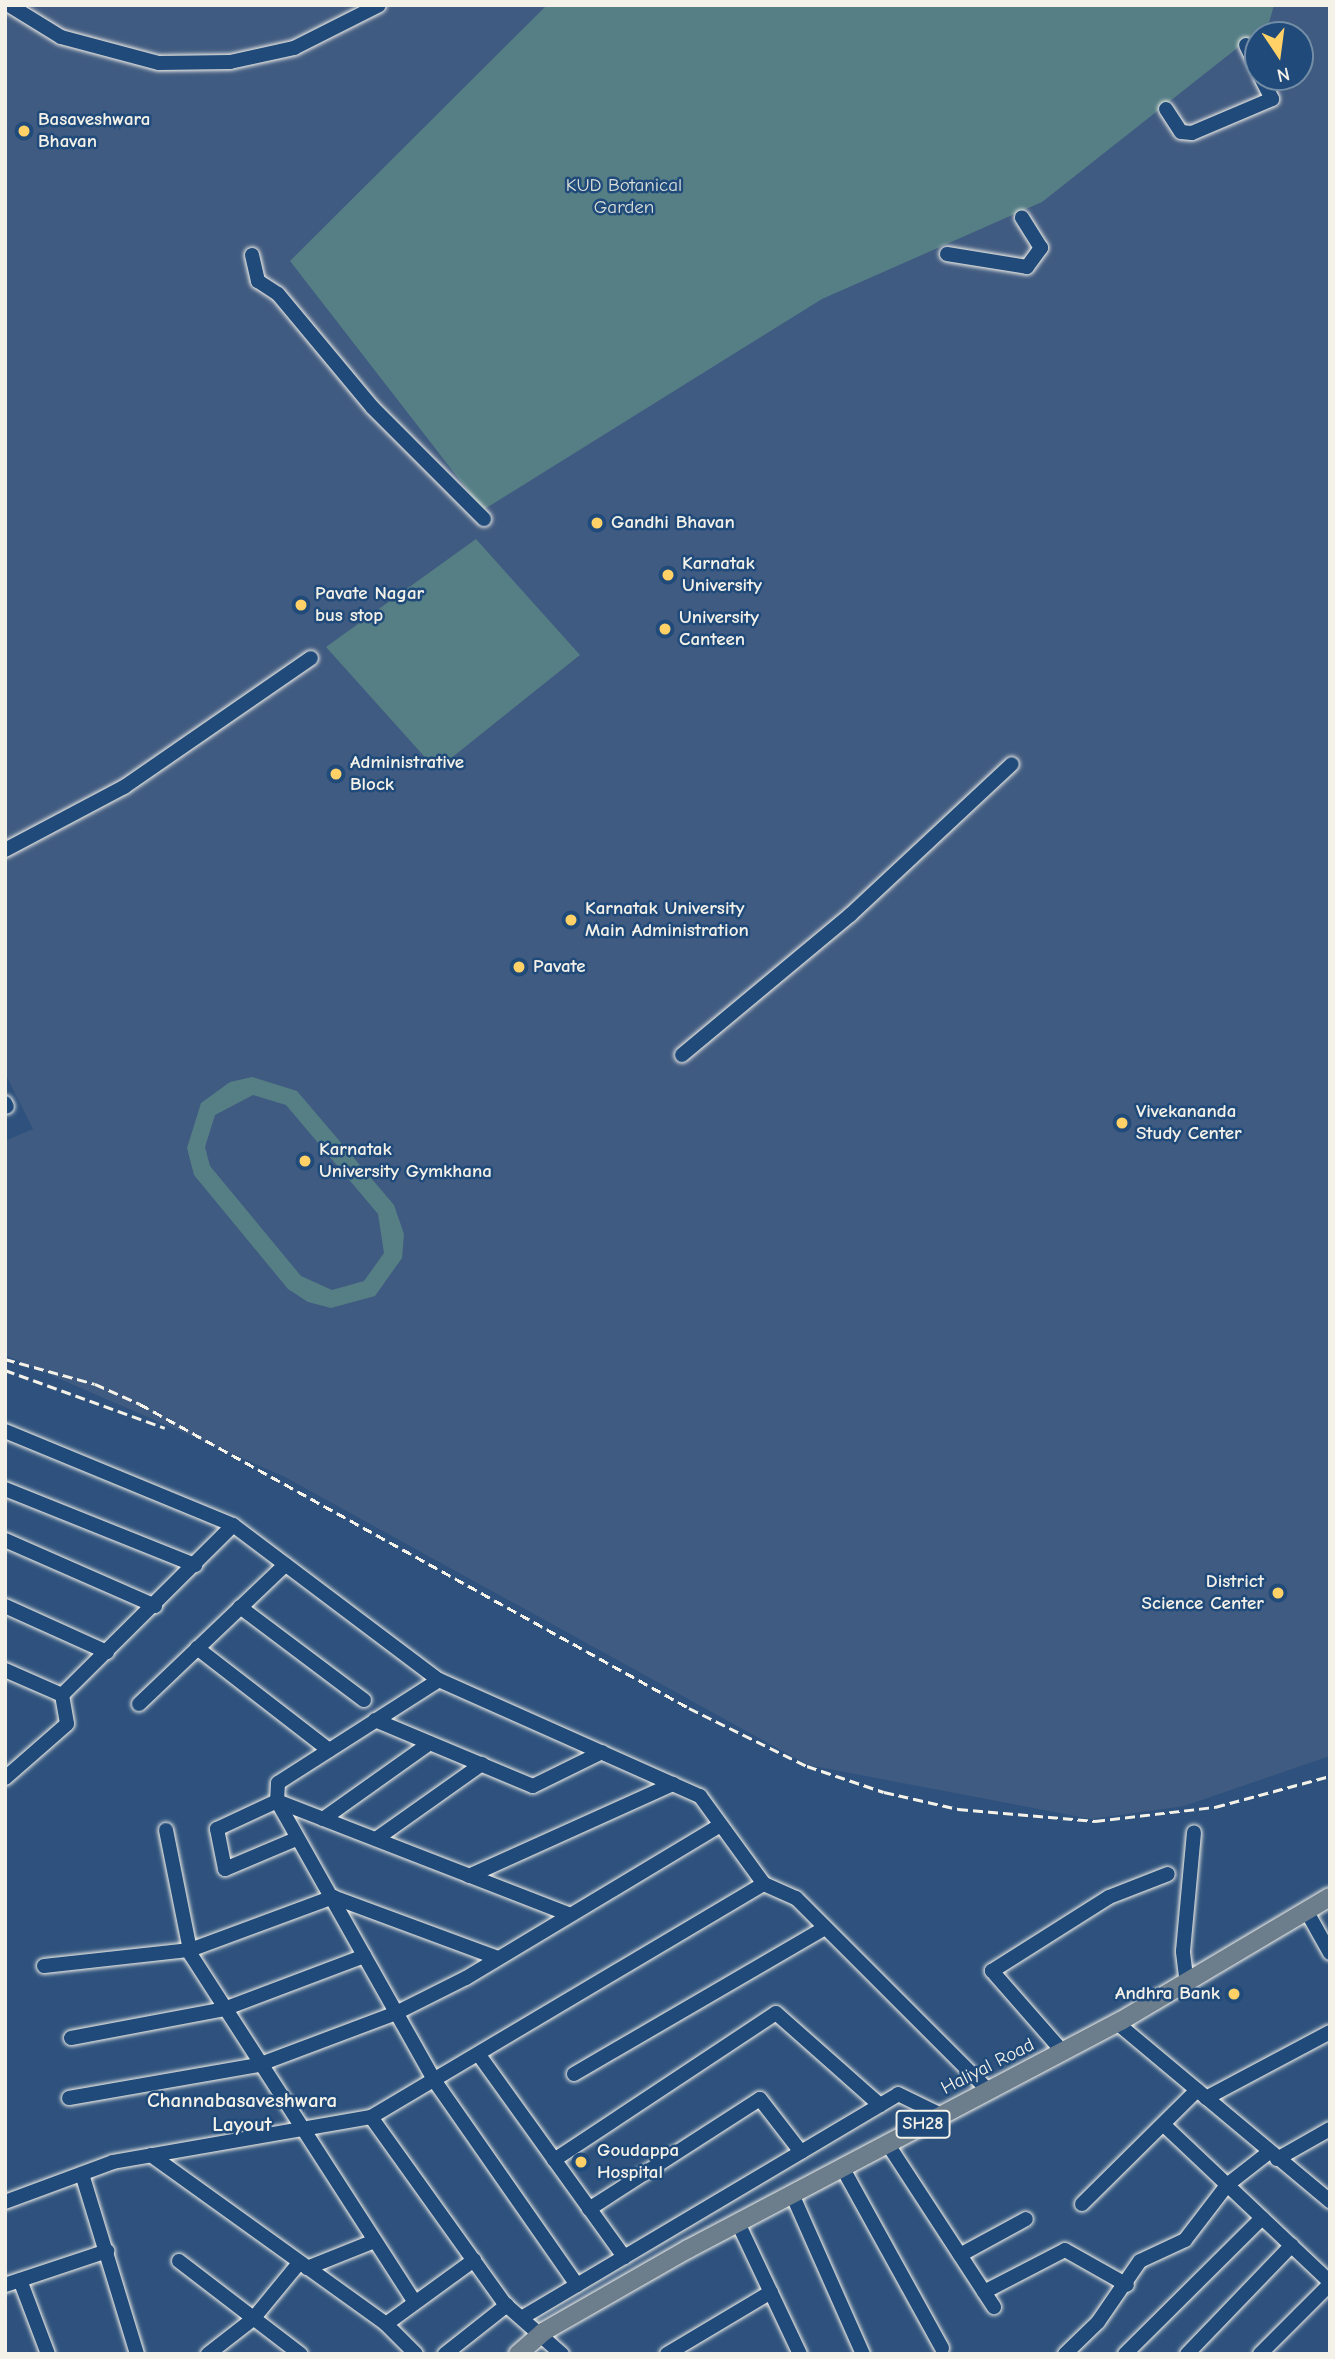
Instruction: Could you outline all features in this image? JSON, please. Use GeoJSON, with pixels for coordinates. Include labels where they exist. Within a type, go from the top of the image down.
{"type":"FeatureCollection","features":[{"type":"Feature","properties":{"kind":"main road","name":"Haliyal Road"},"geometry":{"type":"LineString","coordinates":[[518,2354],[543,2332],[738,2223],[1187,1985],[1330,1897]]}},
{"type":"Feature","properties":{"kind":"street"},"geometry":{"type":"LineString","coordinates":[[5,25],[12,9],[106,53],[159,63],[230,62],[294,48],[379,5]]}},
{"type":"Feature","properties":{"kind":"street"},"geometry":{"type":"LineString","coordinates":[[1166,108],[1181,132],[1192,133],[1272,99],[1268,91]]}},
{"type":"Feature","properties":{"kind":"street"},"geometry":{"type":"LineString","coordinates":[[947,254],[1027,267],[1041,248],[1021,218]]}},
{"type":"Feature","properties":{"kind":"street"},"geometry":{"type":"LineString","coordinates":[[253,255],[258,281],[278,294],[373,408],[484,519]]}},
{"type":"Feature","properties":{"kind":"street"},"geometry":{"type":"LineString","coordinates":[[5,850],[124,787],[311,658]]}},
{"type":"Feature","properties":{"kind":"street"},"geometry":{"type":"LineString","coordinates":[[682,1055],[850,915],[1012,764]]}},
{"type":"Feature","properties":{"kind":"street"},"geometry":{"type":"LineString","coordinates":[[5,1431],[233,1525],[439,1680],[700,1796],[764,1884],[796,1898],[988,2090]]}},
{"type":"Feature","properties":{"kind":"street"},"geometry":{"type":"LineString","coordinates":[[9,1495],[195,1565]]}},
{"type":"Feature","properties":{"kind":"street"},"geometry":{"type":"LineString","coordinates":[[62,1695],[233,1525]]}},
{"type":"Feature","properties":{"kind":"street"},"geometry":{"type":"LineString","coordinates":[[5,1540],[155,1605]]}},
{"type":"Feature","properties":{"kind":"street"},"geometry":{"type":"LineString","coordinates":[[139,1704],[285,1565]]}},
{"type":"Feature","properties":{"kind":"street"},"geometry":{"type":"LineString","coordinates":[[5,1606],[107,1652]]}},
{"type":"Feature","properties":{"kind":"street"},"geometry":{"type":"LineString","coordinates":[[240,1607],[364,1700]]}},
{"type":"Feature","properties":{"kind":"street"},"geometry":{"type":"LineString","coordinates":[[197,1648],[329,1750]]}},
{"type":"Feature","properties":{"kind":"street"},"geometry":{"type":"LineString","coordinates":[[5,1670],[62,1695]]}},
{"type":"Feature","properties":{"kind":"street"},"geometry":{"type":"LineString","coordinates":[[439,1680],[278,1783],[277,1801],[434,2080],[577,2285]]}},
{"type":"Feature","properties":{"kind":"street"},"geometry":{"type":"LineString","coordinates":[[5,1778],[67,1724],[62,1695]]}},
{"type":"Feature","properties":{"kind":"street"},"geometry":{"type":"LineString","coordinates":[[375,1720],[533,1786],[602,1752]]}},
{"type":"Feature","properties":{"kind":"street"},"geometry":{"type":"LineString","coordinates":[[323,1819],[430,1743]]}},
{"type":"Feature","properties":{"kind":"street"},"geometry":{"type":"LineString","coordinates":[[376,1839],[482,1764]]}},
{"type":"Feature","properties":{"kind":"street"},"geometry":{"type":"LineString","coordinates":[[469,1875],[673,1784]]}},
{"type":"Feature","properties":{"kind":"street"},"geometry":{"type":"LineString","coordinates":[[296,1839],[225,1869],[217,1829],[277,1801],[569,1914]]}},
{"type":"Feature","properties":{"kind":"street"},"geometry":{"type":"LineString","coordinates":[[69,2098],[258,2065],[396,2012],[498,1958],[721,1825]]}},
{"type":"Feature","properties":{"kind":"street"},"geometry":{"type":"LineString","coordinates":[[166,1830],[190,1950],[258,2065],[414,2301]]}},
{"type":"Feature","properties":{"kind":"street"},"geometry":{"type":"LineString","coordinates":[[1187,1985],[1183,1951],[1195,1833]]}},
{"type":"Feature","properties":{"kind":"street"},"geometry":{"type":"LineString","coordinates":[[1063,2052],[992,1971],[1110,1897],[1168,1874]]}},
{"type":"Feature","properties":{"kind":"street"},"geometry":{"type":"LineString","coordinates":[[5,2202],[82,2174],[151,2155],[297,2126],[371,2117],[764,1884]]}},
{"type":"Feature","properties":{"kind":"street"},"geometry":{"type":"LineString","coordinates":[[44,1966],[190,1950],[333,1897],[498,1958]]}},
{"type":"Feature","properties":{"kind":"street"},"geometry":{"type":"LineString","coordinates":[[1307,1912],[1330,1952]]}},
{"type":"Feature","properties":{"kind":"street"},"geometry":{"type":"LineString","coordinates":[[574,2074],[825,1928]]}},
{"type":"Feature","properties":{"kind":"street"},"geometry":{"type":"LineString","coordinates":[[71,2038],[224,2010],[364,1956]]}},
{"type":"Feature","properties":{"kind":"street"},"geometry":{"type":"LineString","coordinates":[[554,2160],[776,2013],[880,2105]]}},
{"type":"Feature","properties":{"kind":"street"},"geometry":{"type":"LineString","coordinates":[[1117,2023],[1330,2201]]}},
{"type":"Feature","properties":{"kind":"street"},"geometry":{"type":"LineString","coordinates":[[1082,2204],[1201,2094],[1330,2032]]}},
{"type":"Feature","properties":{"kind":"street"},"geometry":{"type":"LineString","coordinates":[[479,2054],[624,2257]]}},
{"type":"Feature","properties":{"kind":"street"},"geometry":{"type":"LineString","coordinates":[[523,2317],[898,2094],[941,2115]]}},
{"type":"Feature","properties":{"kind":"street"},"geometry":{"type":"LineString","coordinates":[[589,2209],[760,2099],[801,2152]]}},
{"type":"Feature","properties":{"kind":"street"},"geometry":{"type":"LineString","coordinates":[[371,2117],[507,2305],[543,2332],[562,2354]]}},
{"type":"Feature","properties":{"kind":"street"},"geometry":{"type":"LineString","coordinates":[[1165,2126],[1330,2283],[1260,2354]]}},
{"type":"Feature","properties":{"kind":"street"},"geometry":{"type":"LineString","coordinates":[[1065,2354],[1127,2286],[1140,2261],[1185,2240],[1227,2185],[1273,2156],[1330,2129]]}},
{"type":"Feature","properties":{"kind":"street"},"geometry":{"type":"LineString","coordinates":[[887,2143],[994,2307]]}},
{"type":"Feature","properties":{"kind":"street"},"geometry":{"type":"LineString","coordinates":[[151,2155],[386,2324],[416,2354]]}},
{"type":"Feature","properties":{"kind":"street"},"geometry":{"type":"LineString","coordinates":[[842,2167],[942,2348]]}},
{"type":"Feature","properties":{"kind":"street"},"geometry":{"type":"LineString","coordinates":[[82,2174],[137,2354]]}},
{"type":"Feature","properties":{"kind":"street"},"geometry":{"type":"LineString","coordinates":[[792,2194],[863,2354]]}},
{"type":"Feature","properties":{"kind":"street"},"geometry":{"type":"LineString","coordinates":[[1125,2354],[1262,2218]]}},
{"type":"Feature","properties":{"kind":"street"},"geometry":{"type":"LineString","coordinates":[[960,2255],[1026,2219]]}},
{"type":"Feature","properties":{"kind":"street"},"geometry":{"type":"LineString","coordinates":[[738,2223],[800,2354]]}},
{"type":"Feature","properties":{"kind":"street"},"geometry":{"type":"LineString","coordinates":[[208,2354],[253,2319],[303,2266],[374,2241]]}},
{"type":"Feature","properties":{"kind":"street"},"geometry":{"type":"LineString","coordinates":[[1188,2354],[1292,2245]]}},
{"type":"Feature","properties":{"kind":"street"},"geometry":{"type":"LineString","coordinates":[[984,2292],[1065,2250],[1127,2286]]}},
{"type":"Feature","properties":{"kind":"street"},"geometry":{"type":"LineString","coordinates":[[5,2285],[107,2251]]}},
{"type":"Feature","properties":{"kind":"street"},"geometry":{"type":"LineString","coordinates":[[386,2324],[414,2301],[474,2260]]}},
{"type":"Feature","properties":{"kind":"street"},"geometry":{"type":"LineString","coordinates":[[179,2261],[300,2354]]}},
{"type":"Feature","properties":{"kind":"street"},"geometry":{"type":"LineString","coordinates":[[20,2280],[48,2354]]}},
{"type":"Feature","properties":{"kind":"street"},"geometry":{"type":"LineString","coordinates":[[667,2354],[771,2292]]}},
{"type":"Feature","properties":{"kind":"street"},"geometry":{"type":"LineString","coordinates":[[445,2354],[507,2305]]}},
{"type":"Feature","properties":{"kind":"shaded area","name":"Karnatak University"},"geometry":{"type":"Polygon","coordinates":[[[5,5],[1330,5],[1330,1756],[1184,1806],[1091,1819],[808,1765],[283,1476],[5,1355],[5,1141],[33,1129],[5,1073],[5,5]]]}},
{"type":"Feature","properties":{"kind":"green space","name":"KUD Botanical Garden"},"geometry":{"type":"Polygon","coordinates":[[[547,5],[1274,5],[1270,21],[1244,21],[1244,43],[1042,202],[822,299],[483,510],[290,261],[547,5]]]}},
{"type":"Feature","properties":{"kind":"green space"},"geometry":{"type":"Polygon","coordinates":[[[476,539],[580,655],[450,759],[431,764],[326,647],[476,539]]]}},
{"type":"Feature","properties":{"kind":"green space"},"geometry":{"type":"Polygon","coordinates":[[[252,1077],[297,1091],[394,1205],[404,1234],[402,1258],[375,1296],[331,1308],[308,1302],[288,1289],[194,1175],[187,1148],[201,1103],[230,1082],[252,1077]],[[253,1095],[215,1115],[205,1147],[210,1166],[301,1276],[332,1290],[364,1281],[384,1253],[378,1214],[286,1105],[253,1095]]]}},
{"type":"Feature","properties":{"kind":"railway"},"geometry":{"type":"LineString","coordinates":[[5,1359],[95,1384],[140,1404],[689,1708],[807,1766],[884,1792],[958,1809],[1095,1821],[1215,1807],[1330,1776]]}},
{"type":"Feature","properties":{"kind":"railway"},"geometry":{"type":"LineString","coordinates":[[5,1370],[165,1428]]}},
{"type":"Feature","properties":{"kind":"place","name":"Basaveshwara Bhavan"},"geometry":{"type":"Point","coordinates":[24,131]}},
{"type":"Feature","properties":{"kind":"place","name":"Gandhi Bhavan"},"geometry":{"type":"Point","coordinates":[597,523]}},
{"type":"Feature","properties":{"kind":"place","name":"Karnatak University"},"geometry":{"type":"Point","coordinates":[668,575]}},
{"type":"Feature","properties":{"kind":"place","name":"Pavate Nagar bus stop"},"geometry":{"type":"Point","coordinates":[301,605]}},
{"type":"Feature","properties":{"kind":"place","name":"University Canteen"},"geometry":{"type":"Point","coordinates":[665,629]}},
{"type":"Feature","properties":{"kind":"place","name":"Administrative Block"},"geometry":{"type":"Point","coordinates":[336,774]}},
{"type":"Feature","properties":{"kind":"place","name":"Karnatak University Main Administration"},"geometry":{"type":"Point","coordinates":[571,920]}},
{"type":"Feature","properties":{"kind":"place","name":"Pavate"},"geometry":{"type":"Point","coordinates":[519,967]}},
{"type":"Feature","properties":{"kind":"place","name":"Vivekananda Study Center"},"geometry":{"type":"Point","coordinates":[1122,1123]}},
{"type":"Feature","properties":{"kind":"place","name":"Karnatak University Gymkhana"},"geometry":{"type":"Point","coordinates":[305,1161]}},
{"type":"Feature","properties":{"kind":"place","name":"District Science Center"},"geometry":{"type":"Point","coordinates":[1278,1593]}},
{"type":"Feature","properties":{"kind":"place","name":"Andhra Bank"},"geometry":{"type":"Point","coordinates":[1234,1994]}},
{"type":"Feature","properties":{"kind":"place","name":"Goudappa Hospital"},"geometry":{"type":"Point","coordinates":[581,2162]}},
{"type":"Feature","properties":{"kind":"district","name":"Channabasaveshwara Layout"},"geometry":{"type":"Point","coordinates":[242,2112]}}]}
